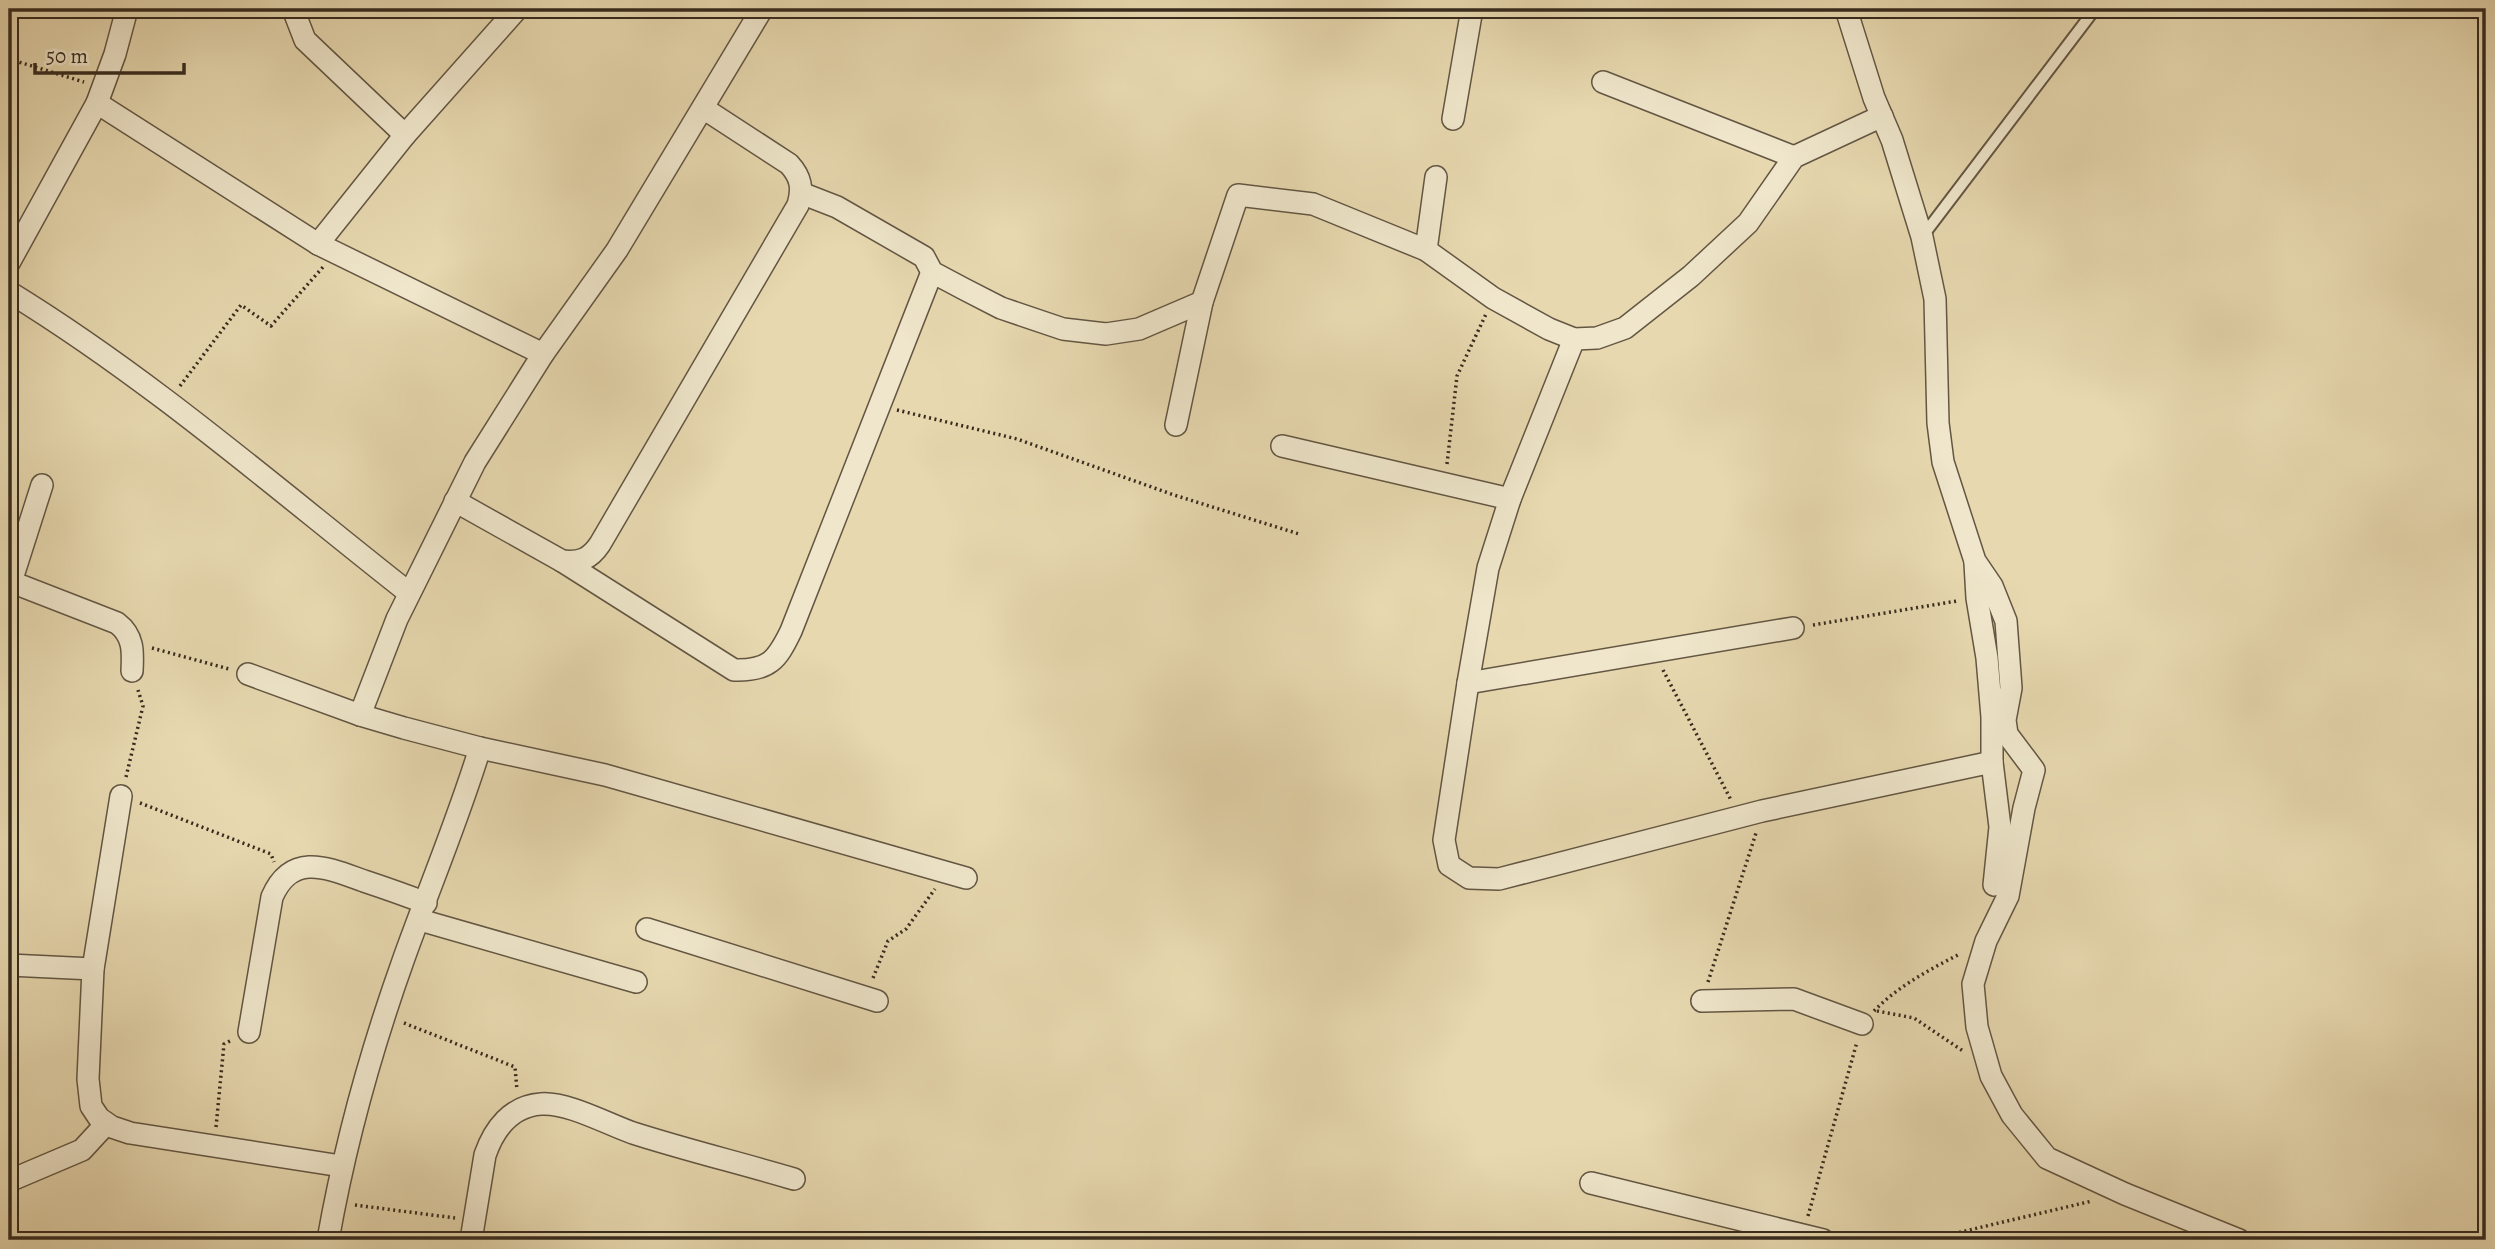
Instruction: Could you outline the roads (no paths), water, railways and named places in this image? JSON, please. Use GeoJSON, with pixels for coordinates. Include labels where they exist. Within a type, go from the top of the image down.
{"type":"FeatureCollection","features":[{"type":"Feature","properties":{"kind":"street"},"geometry":{"type":"LineString","coordinates":[[9,263],[100,95],[127,9]]}},
{"type":"Feature","properties":{"kind":"street"},"geometry":{"type":"LineString","coordinates":[[293,9],[306,40],[405,135]]}},
{"type":"Feature","properties":{"kind":"street"},"geometry":{"type":"LineString","coordinates":[[327,248],[405,135],[517,9]]}},
{"type":"Feature","properties":{"kind":"street"},"geometry":{"type":"LineString","coordinates":[[360,715],[409,593],[490,437],[543,354],[617,250],[762,9]]}},
{"type":"Feature","properties":{"kind":"street"},"geometry":{"type":"LineString","coordinates":[[1453,119],[1472,9]]}},
{"type":"Feature","properties":{"kind":"street"},"geometry":{"type":"LineString","coordinates":[[1846,9],[1923,237],[1935,299],[1938,424],[1943,463],[1975,561],[1977,598],[1999,718],[2007,734],[2034,770],[2024,808],[2008,896],[1986,941],[1973,984],[1977,1027],[1991,1076],[2012,1115],[2047,1158],[2125,1194],[2239,1240]]}},
{"type":"Feature","properties":{"kind":"street"},"geometry":{"type":"LineString","coordinates":[[1603,82],[1794,157]]}},
{"type":"Feature","properties":{"kind":"street"},"geometry":{"type":"LineString","coordinates":[[100,95],[327,248],[543,354]]}},
{"type":"Feature","properties":{"kind":"street"},"geometry":{"type":"LineString","coordinates":[[562,561],[581,561],[592,554],[600,544],[798,205],[801,194],[799,178],[789,164],[703,108]]}},
{"type":"Feature","properties":{"kind":"street"},"geometry":{"type":"LineString","coordinates":[[1176,425],[1202,303],[1238,195],[1313,204],[1426,250],[1493,298],[1549,329],[1574,339],[1597,338],[1625,328],[1691,276],[1748,222],[1794,157],[1882,117]]}},
{"type":"Feature","properties":{"kind":"street"},"geometry":{"type":"LineString","coordinates":[[1426,250],[1436,177]]}},
{"type":"Feature","properties":{"kind":"street"},"geometry":{"type":"LineString","coordinates":[[801,194],[837,206],[924,257],[932,272],[1001,308],[1063,329],[1106,334],[1139,329],[1202,303]]}},
{"type":"Feature","properties":{"kind":"street"},"geometry":{"type":"LineString","coordinates":[[455,501],[562,561],[734,670],[752,671],[769,665],[780,653],[792,631],[932,272]]}},
{"type":"Feature","properties":{"kind":"street"},"geometry":{"type":"LineString","coordinates":[[9,292],[108,356],[409,593]]}},
{"type":"Feature","properties":{"kind":"street"},"geometry":{"type":"LineString","coordinates":[[1574,339],[1510,499],[1488,568],[1444,841],[1449,864],[1469,878],[1499,880],[1762,811],[1992,762]]}},
{"type":"Feature","properties":{"kind":"street"},"geometry":{"type":"LineString","coordinates":[[1282,446],[1510,499]]}},
{"type":"Feature","properties":{"kind":"street"},"geometry":{"type":"LineString","coordinates":[[42,485],[10,581],[117,623],[125,629],[131,643],[132,671]]}},
{"type":"Feature","properties":{"kind":"street"},"geometry":{"type":"LineString","coordinates":[[1975,561],[1992,586],[2006,621],[2011,688],[1999,718],[1992,762],[2000,827],[1994,885]]}},
{"type":"Feature","properties":{"kind":"street"},"geometry":{"type":"LineString","coordinates":[[1468,683],[1793,628]]}},
{"type":"Feature","properties":{"kind":"street"},"geometry":{"type":"LineString","coordinates":[[248,674],[360,715],[480,748],[605,775],[956,876]]}},
{"type":"Feature","properties":{"kind":"street"},"geometry":{"type":"LineString","coordinates":[[328,1240],[341,1166],[384,1016],[456,823],[480,748]]}},
{"type":"Feature","properties":{"kind":"street"},"geometry":{"type":"LineString","coordinates":[[121,796],[93,969],[88,1088],[94,1112],[106,1124],[130,1133],[341,1166]]}},
{"type":"Feature","properties":{"kind":"street"},"geometry":{"type":"LineString","coordinates":[[249,1032],[270,908],[281,881],[299,869],[318,866],[423,911],[636,982]]}},
{"type":"Feature","properties":{"kind":"street"},"geometry":{"type":"LineString","coordinates":[[647,929],[871,999]]}},
{"type":"Feature","properties":{"kind":"street"},"geometry":{"type":"LineString","coordinates":[[9,965],[93,969]]}},
{"type":"Feature","properties":{"kind":"street"},"geometry":{"type":"LineString","coordinates":[[1702,1001],[1794,999],[1868,1017]]}},
{"type":"Feature","properties":{"kind":"street"},"geometry":{"type":"LineString","coordinates":[[473,1230],[485,1155],[490,1142],[502,1123],[519,1110],[539,1104],[557,1106],[655,1140],[794,1179]]}},
{"type":"Feature","properties":{"kind":"street"},"geometry":{"type":"LineString","coordinates":[[9,1181],[82,1150],[106,1124]]}},
{"type":"Feature","properties":{"kind":"street"},"geometry":{"type":"LineString","coordinates":[[1591,1183],[1813,1238]]}},
{"type":"Feature","properties":{"kind":"lane"},"geometry":{"type":"LineString","coordinates":[[1923,237],[2095,9]]}}]}
